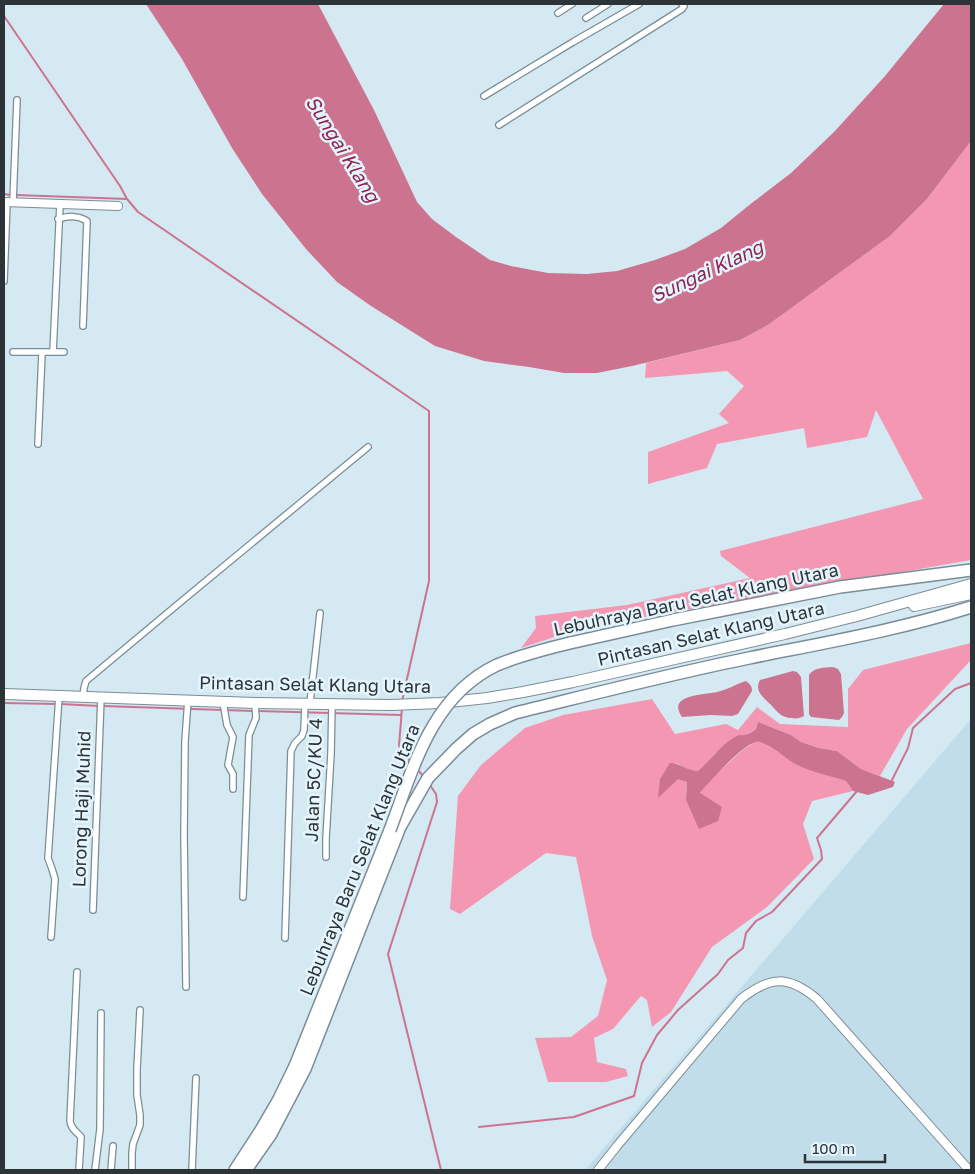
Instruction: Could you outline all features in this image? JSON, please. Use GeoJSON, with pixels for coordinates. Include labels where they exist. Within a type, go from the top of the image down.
{"type":"FeatureCollection","features":[{"type":"Feature","properties":{"kind":"highway","name":"Lebuhraya Baru Selat Klang Utara"},"geometry":{"type":"LineString","coordinates":[[235,1170],[279,1099],[295,1066],[419,753],[440,714],[461,690],[496,666],[528,653],[570,642],[840,587],[971,570]]}},
{"type":"Feature","properties":{"kind":"highway"},"geometry":{"type":"LineString","coordinates":[[857,616],[971,584]]}},
{"type":"Feature","properties":{"kind":"highway"},"geometry":{"type":"LineString","coordinates":[[857,616],[971,594]]}},
{"type":"Feature","properties":{"kind":"highway","name":"Lebuhraya Baru Selat Klang Utara"},"geometry":{"type":"LineString","coordinates":[[246,1170],[271,1134],[305,1069],[400,827],[428,778],[473,734],[515,713],[714,665],[941,617],[971,607]]}},
{"type":"Feature","properties":{"kind":"highway","name":"Pintasan Selat Klang Utara"},"geometry":{"type":"LineString","coordinates":[[4,694],[59,698],[84,697],[256,705],[391,705],[487,698],[523,692],[857,616]]}},
{"type":"Feature","properties":{"kind":"street"},"geometry":{"type":"LineString","coordinates":[[558,13],[572,4]]}},
{"type":"Feature","properties":{"kind":"street"},"geometry":{"type":"LineString","coordinates":[[586,18],[608,4]]}},
{"type":"Feature","properties":{"kind":"street"},"geometry":{"type":"LineString","coordinates":[[484,96],[640,4]]}},
{"type":"Feature","properties":{"kind":"street"},"geometry":{"type":"LineString","coordinates":[[499,126],[682,9],[683,5]]}},
{"type":"Feature","properties":{"kind":"street"},"geometry":{"type":"LineString","coordinates":[[4,281],[8,202],[17,100]]}},
{"type":"Feature","properties":{"kind":"street"},"geometry":{"type":"LineString","coordinates":[[8,202],[118,206]]}},
{"type":"Feature","properties":{"kind":"street"},"geometry":{"type":"LineString","coordinates":[[53,352],[60,204]]}},
{"type":"Feature","properties":{"kind":"street"},"geometry":{"type":"LineString","coordinates":[[58,219],[71,216],[87,221],[83,326]]}},
{"type":"Feature","properties":{"kind":"street"},"geometry":{"type":"LineString","coordinates":[[13,352],[64,352]]}},
{"type":"Feature","properties":{"kind":"street"},"geometry":{"type":"LineString","coordinates":[[38,444],[42,353]]}},
{"type":"Feature","properties":{"kind":"street"},"geometry":{"type":"LineString","coordinates":[[84,697],[86,681],[368,447]]}},
{"type":"Feature","properties":{"kind":"street"},"geometry":{"type":"LineString","coordinates":[[285,938],[291,751],[304,730],[320,613]]}},
{"type":"Feature","properties":{"kind":"street"},"geometry":{"type":"LineString","coordinates":[[51,936],[55,879],[48,858],[59,698]]}},
{"type":"Feature","properties":{"kind":"street","name":"Lorong Haji Muhid"},"geometry":{"type":"LineString","coordinates":[[93,910],[101,699]]}},
{"type":"Feature","properties":{"kind":"street"},"geometry":{"type":"LineString","coordinates":[[186,987],[184,824],[185,741],[188,702]]}},
{"type":"Feature","properties":{"kind":"street"},"geometry":{"type":"LineString","coordinates":[[224,704],[225,716],[233,737],[228,765],[233,774],[233,789]]}},
{"type":"Feature","properties":{"kind":"street","name":"Jalan 5C/KU 4"},"geometry":{"type":"LineString","coordinates":[[326,857],[332,704]]}},
{"type":"Feature","properties":{"kind":"street"},"geometry":{"type":"LineString","coordinates":[[243,897],[249,735],[256,718],[256,705]]}},
{"type":"Feature","properties":{"kind":"street"},"geometry":{"type":"LineString","coordinates":[[76,972],[70,1121],[73,1130],[81,1136],[79,1169]]}},
{"type":"Feature","properties":{"kind":"street"},"geometry":{"type":"LineString","coordinates":[[598,1170],[741,999],[754,989],[768,983],[782,981],[800,986],[817,999],[969,1170]]}},
{"type":"Feature","properties":{"kind":"street"},"geometry":{"type":"LineString","coordinates":[[132,1170],[132,1153],[140,1125],[137,1078],[140,1010]]}},
{"type":"Feature","properties":{"kind":"street"},"geometry":{"type":"LineString","coordinates":[[95,1170],[100,1129],[101,1013]]}},
{"type":"Feature","properties":{"kind":"street"},"geometry":{"type":"LineString","coordinates":[[192,1170],[196,1078]]}},
{"type":"Feature","properties":{"kind":"street"},"geometry":{"type":"LineString","coordinates":[[111,1170],[113,1146]]}},
{"type":"Feature","properties":{"kind":"shaded area"},"geometry":{"type":"Polygon","coordinates":[[[971,141],[971,560],[582,628],[521,648],[536,628],[535,616],[627,605],[750,578],[721,556],[720,551],[923,499],[876,410],[867,437],[807,448],[804,428],[717,444],[707,468],[648,484],[648,452],[729,423],[719,414],[744,386],[727,371],[645,378],[646,363],[740,340],[768,325],[890,236],[927,199],[971,141]]]}},
{"type":"Feature","properties":{"kind":"shaded area"},"geometry":{"type":"Polygon","coordinates":[[[971,643],[971,660],[907,729],[880,776],[861,769],[837,751],[801,742],[791,735],[758,722],[756,729],[715,753],[698,772],[676,763],[658,797],[678,778],[687,782],[686,800],[700,793],[716,774],[744,749],[755,742],[762,741],[797,765],[846,781],[853,791],[812,801],[803,824],[814,859],[767,907],[712,947],[671,1012],[652,1027],[647,1000],[641,996],[613,1029],[594,1038],[597,1062],[626,1069],[628,1076],[606,1082],[548,1082],[535,1038],[571,1037],[598,1016],[607,980],[592,936],[576,857],[546,853],[460,914],[450,909],[458,796],[481,765],[525,728],[563,715],[652,699],[675,734],[726,724],[738,730],[757,707],[780,724],[848,727],[848,689],[863,670],[971,643]]]}},
{"type":"Feature","properties":{"kind":"shaded area"},"geometry":{"type":"Polygon","coordinates":[[[971,719],[971,1170],[585,1170],[971,719]]]}},
{"type":"Feature","properties":{"kind":"water","name":"Sungai Klang"},"geometry":{"type":"Polygon","coordinates":[[[146,4],[318,4],[374,110],[417,202],[432,219],[490,260],[548,273],[587,274],[617,271],[685,249],[721,228],[791,173],[834,132],[885,76],[944,4],[971,4],[971,141],[927,199],[890,236],[768,325],[740,340],[597,373],[564,373],[484,361],[435,346],[371,306],[337,282],[306,249],[262,194],[232,148],[182,59],[146,4]]]}},
{"type":"Feature","properties":{"kind":"water"},"geometry":{"type":"Polygon","coordinates":[[[833,667],[838,669],[841,674],[844,713],[839,720],[811,717],[809,714],[809,675],[816,669],[833,667]]]}},
{"type":"Feature","properties":{"kind":"water"},"geometry":{"type":"Polygon","coordinates":[[[793,671],[797,672],[801,677],[804,716],[788,718],[780,714],[762,696],[758,684],[760,680],[793,671]]]}},
{"type":"Feature","properties":{"kind":"water"},"geometry":{"type":"Polygon","coordinates":[[[746,681],[751,685],[752,691],[738,714],[732,716],[682,717],[678,709],[679,704],[689,697],[721,691],[746,681]]]}},
{"type":"Feature","properties":{"kind":"water"},"geometry":{"type":"Polygon","coordinates":[[[758,722],[791,735],[801,742],[837,751],[861,769],[895,782],[893,787],[868,795],[853,791],[846,781],[803,768],[769,746],[756,742],[735,756],[700,793],[722,807],[718,821],[699,829],[686,800],[687,782],[678,779],[658,798],[660,779],[670,763],[698,771],[721,747],[732,739],[739,735],[746,735],[756,729],[758,722]]]}},
{"type":"Feature","properties":{"kind":"waterway"},"geometry":{"type":"LineString","coordinates":[[4,16],[127,199],[138,212],[429,411],[429,581],[402,701]]}},
{"type":"Feature","properties":{"kind":"waterway"},"geometry":{"type":"LineString","coordinates":[[4,194],[10,195]]}},
{"type":"Feature","properties":{"kind":"waterway"},"geometry":{"type":"LineString","coordinates":[[16,195],[127,199]]}},
{"type":"Feature","properties":{"kind":"waterway"},"geometry":{"type":"LineString","coordinates":[[891,782],[908,748],[913,728],[955,689],[971,683]]}},
{"type":"Feature","properties":{"kind":"waterway"},"geometry":{"type":"LineString","coordinates":[[4,703],[56,704]]}},
{"type":"Feature","properties":{"kind":"waterway"},"geometry":{"type":"LineString","coordinates":[[61,704],[99,706]]}},
{"type":"Feature","properties":{"kind":"waterway"},"geometry":{"type":"LineString","coordinates":[[103,706],[253,711]]}},
{"type":"Feature","properties":{"kind":"waterway"},"geometry":{"type":"LineString","coordinates":[[402,708],[399,746],[411,762]]}},
{"type":"Feature","properties":{"kind":"waterway"},"geometry":{"type":"LineString","coordinates":[[258,711],[401,715]]}},
{"type":"Feature","properties":{"kind":"waterway"},"geometry":{"type":"LineString","coordinates":[[417,769],[424,777]]}},
{"type":"Feature","properties":{"kind":"waterway"},"geometry":{"type":"LineString","coordinates":[[430,785],[436,794],[437,802],[388,954],[441,1170]]}},
{"type":"Feature","properties":{"kind":"waterway"},"geometry":{"type":"LineString","coordinates":[[479,1127],[574,1117],[634,1096],[642,1063],[657,1035],[678,1010],[718,974],[728,960],[743,948],[746,933],[756,921],[772,912],[822,859],[817,838],[857,791]]}}]}
